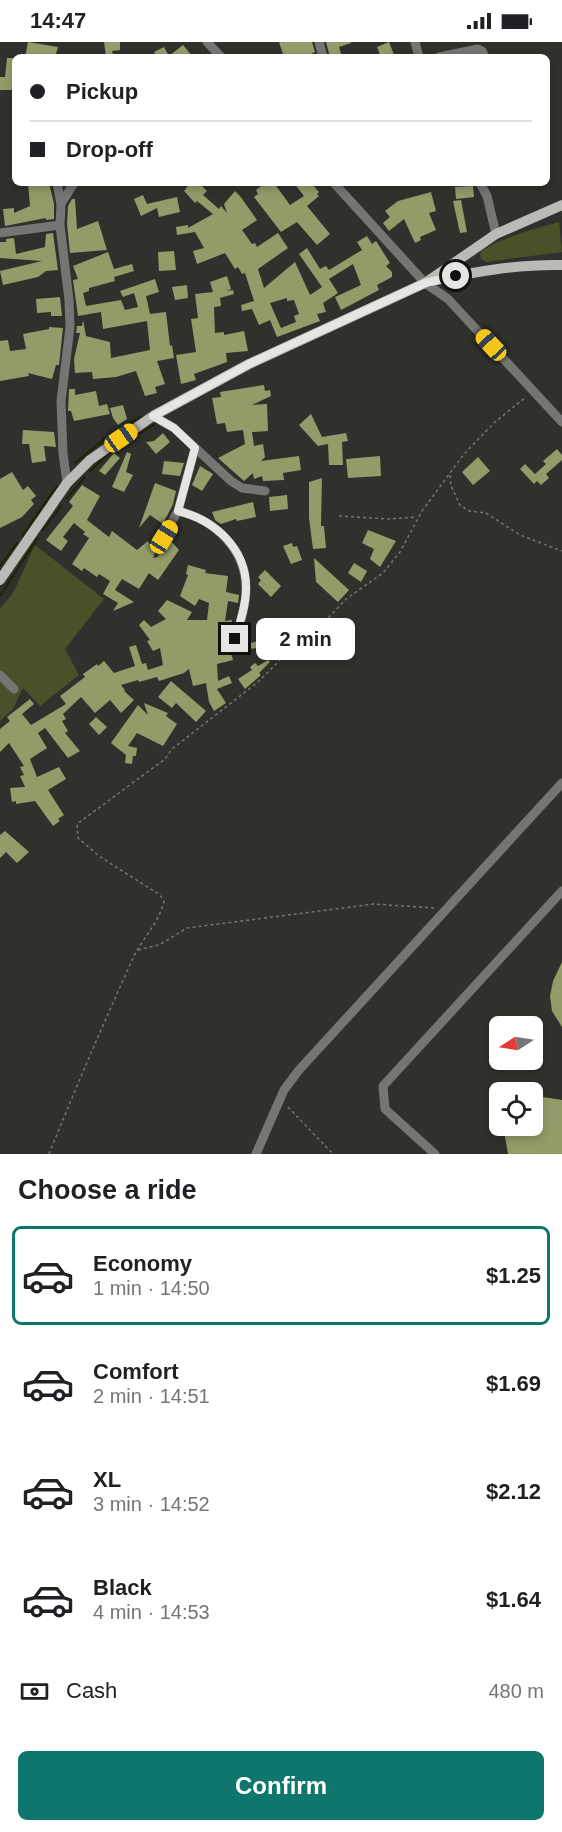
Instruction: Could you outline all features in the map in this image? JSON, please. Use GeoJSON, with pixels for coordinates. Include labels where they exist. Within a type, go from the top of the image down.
{"type":"FeatureCollection","features":[{"type":"Feature","properties":{"kind":"main road"},"geometry":{"type":"LineString","coordinates":[[0,580],[67,483],[90,460],[153,416],[249,364],[425,283],[496,234],[562,205]]}},
{"type":"Feature","properties":{"kind":"main road"},"geometry":{"type":"LineString","coordinates":[[425,283],[472,272],[562,265]]}},
{"type":"Feature","properties":{"kind":"street"},"geometry":{"type":"LineString","coordinates":[[210,44],[222,42]]}},
{"type":"Feature","properties":{"kind":"street"},"geometry":{"type":"LineString","coordinates":[[456,54],[478,50],[483,54]]}},
{"type":"Feature","properties":{"kind":"street"},"geometry":{"type":"LineString","coordinates":[[58,186],[61,204],[60,225],[70,327],[61,401],[63,453],[67,483]]}},
{"type":"Feature","properties":{"kind":"street"},"geometry":{"type":"LineString","coordinates":[[61,204],[72,186]]}},
{"type":"Feature","properties":{"kind":"street"},"geometry":{"type":"LineString","coordinates":[[337,186],[425,283],[448,299],[562,422]]}},
{"type":"Feature","properties":{"kind":"street"},"geometry":{"type":"LineString","coordinates":[[482,186],[487,196],[496,234]]}},
{"type":"Feature","properties":{"kind":"street"},"geometry":{"type":"LineString","coordinates":[[0,233],[60,225]]}},
{"type":"Feature","properties":{"kind":"street"},"geometry":{"type":"LineString","coordinates":[[153,416],[174,428],[231,482],[242,488],[264,491]]}},
{"type":"Feature","properties":{"kind":"street"},"geometry":{"type":"LineString","coordinates":[[157,547],[178,511],[195,448]]}},
{"type":"Feature","properties":{"kind":"street"},"geometry":{"type":"LineString","coordinates":[[178,511],[199,517],[221,532],[240,555],[246,589],[235,639]]}},
{"type":"Feature","properties":{"kind":"street"},"geometry":{"type":"LineString","coordinates":[[0,675],[14,689]]}},
{"type":"Feature","properties":{"kind":"street"},"geometry":{"type":"LineString","coordinates":[[256,1154],[280,1100],[299,1070],[562,783]]}},
{"type":"Feature","properties":{"kind":"street"},"geometry":{"type":"LineString","coordinates":[[435,1154],[385,1109],[383,1086],[562,891]]}},
{"type":"Feature","properties":{"kind":"path"},"geometry":{"type":"LineString","coordinates":[[49,1154],[86,1060],[137,950],[162,909],[164,900],[160,895],[99,856],[78,838],[77,824],[165,759],[172,749],[258,682],[282,658],[316,631],[346,599],[383,573],[404,547],[418,517],[464,454],[495,422],[533,391]]}},
{"type":"Feature","properties":{"kind":"path"},"geometry":{"type":"LineString","coordinates":[[450,474],[451,486],[460,505],[469,511],[486,513],[520,535],[562,551]]}},
{"type":"Feature","properties":{"kind":"path"},"geometry":{"type":"LineString","coordinates":[[339,516],[389,519],[418,517]]}},
{"type":"Feature","properties":{"kind":"path"},"geometry":{"type":"LineString","coordinates":[[137,950],[159,945],[187,928],[374,904],[448,909]]}},
{"type":"Feature","properties":{"kind":"path"},"geometry":{"type":"LineString","coordinates":[[280,1100],[333,1154]]}},
{"type":"Feature","properties":{"kind":"green space"},"geometry":{"type":"Polygon","coordinates":[[[559,222],[562,252],[486,262],[480,258],[481,251],[497,242],[559,222]]]}},
{"type":"Feature","properties":{"kind":"green space"},"geometry":{"type":"Polygon","coordinates":[[[35,545],[104,599],[65,649],[79,675],[40,706],[23,688],[13,709],[0,721],[0,609],[14,591],[35,545]]]}},
{"type":"Feature","properties":{"kind":"building"},"geometry":{"type":"Polygon","coordinates":[[[28,42],[58,47],[56,54],[26,54],[28,42]]]}},
{"type":"Feature","properties":{"kind":"building"},"geometry":{"type":"Polygon","coordinates":[[[104,42],[120,42],[120,50],[112,51],[113,54],[106,54],[104,42]]]}},
{"type":"Feature","properties":{"kind":"building"},"geometry":{"type":"Polygon","coordinates":[[[279,42],[312,42],[315,52],[311,54],[283,54],[279,42]]]}},
{"type":"Feature","properties":{"kind":"building"},"geometry":{"type":"Polygon","coordinates":[[[326,42],[351,42],[339,47],[341,54],[329,54],[326,42]]]}},
{"type":"Feature","properties":{"kind":"building"},"geometry":{"type":"Polygon","coordinates":[[[389,42],[394,54],[380,54],[377,47],[389,42]]]}},
{"type":"Feature","properties":{"kind":"building"},"geometry":{"type":"Polygon","coordinates":[[[183,45],[190,54],[172,54],[183,45]]]}},
{"type":"Feature","properties":{"kind":"building"},"geometry":{"type":"Polygon","coordinates":[[[164,47],[168,54],[155,54],[154,52],[164,47]]]}},
{"type":"Feature","properties":{"kind":"building"},"geometry":{"type":"Polygon","coordinates":[[[7,58],[12,58],[12,90],[0,90],[0,77],[5,77],[7,58]]]}},
{"type":"Feature","properties":{"kind":"building"},"geometry":{"type":"Polygon","coordinates":[[[28,186],[50,186],[54,204],[54,219],[46,220],[46,218],[5,226],[3,209],[14,208],[14,213],[30,206],[28,186]]]}},
{"type":"Feature","properties":{"kind":"building"},"geometry":{"type":"Polygon","coordinates":[[[188,186],[202,186],[207,191],[203,195],[219,209],[221,206],[227,213],[224,204],[235,191],[257,220],[242,230],[252,244],[255,243],[257,247],[278,233],[288,248],[258,269],[264,288],[295,262],[310,295],[322,287],[299,254],[307,248],[320,269],[326,266],[329,270],[362,250],[357,242],[367,236],[372,244],[376,241],[390,263],[386,266],[392,272],[392,277],[377,285],[379,290],[341,310],[335,297],[361,285],[353,264],[329,279],[338,293],[323,303],[326,312],[317,314],[320,321],[277,337],[270,320],[259,325],[252,309],[242,311],[241,305],[254,301],[245,273],[242,274],[238,267],[235,269],[225,253],[197,264],[193,251],[204,248],[195,232],[177,235],[176,227],[188,225],[188,228],[213,214],[197,201],[195,203],[184,191],[188,186]],[[287,298],[270,303],[281,328],[296,322],[294,316],[299,314],[294,300],[287,301],[287,298]]]}},
{"type":"Feature","properties":{"kind":"building"},"geometry":{"type":"Polygon","coordinates":[[[261,186],[276,186],[290,205],[304,196],[296,186],[314,186],[319,192],[317,194],[319,196],[307,206],[330,234],[317,245],[297,222],[281,232],[254,197],[258,194],[256,190],[261,186]]]}},
{"type":"Feature","properties":{"kind":"building"},"geometry":{"type":"Polygon","coordinates":[[[473,186],[474,197],[456,199],[455,187],[473,186]]]}},
{"type":"Feature","properties":{"kind":"building"},"geometry":{"type":"Polygon","coordinates":[[[431,192],[436,211],[429,213],[436,230],[420,237],[421,240],[415,243],[404,219],[389,231],[383,223],[390,217],[385,211],[398,201],[431,192]]]}},
{"type":"Feature","properties":{"kind":"building"},"geometry":{"type":"Polygon","coordinates":[[[143,195],[147,204],[177,197],[180,212],[159,217],[157,208],[141,216],[134,199],[143,195]]]}},
{"type":"Feature","properties":{"kind":"building"},"geometry":{"type":"Polygon","coordinates":[[[72,199],[75,199],[77,229],[98,221],[107,250],[70,253],[67,224],[68,206],[72,199]]]}},
{"type":"Feature","properties":{"kind":"building"},"geometry":{"type":"Polygon","coordinates":[[[461,200],[467,232],[460,233],[453,201],[461,200]]]}},
{"type":"Feature","properties":{"kind":"building"},"geometry":{"type":"Polygon","coordinates":[[[53,233],[58,270],[46,271],[38,277],[3,285],[0,271],[42,261],[0,258],[0,242],[14,238],[16,254],[45,247],[46,234],[53,233]]]}},
{"type":"Feature","properties":{"kind":"building"},"geometry":{"type":"Polygon","coordinates":[[[174,251],[176,270],[159,271],[158,252],[174,251]]]}},
{"type":"Feature","properties":{"kind":"building"},"geometry":{"type":"Polygon","coordinates":[[[108,252],[114,269],[132,264],[134,271],[114,277],[115,281],[89,288],[89,291],[83,293],[86,306],[121,300],[125,310],[138,307],[134,293],[123,297],[120,291],[155,279],[159,292],[146,296],[150,314],[166,312],[170,346],[172,345],[174,358],[157,361],[165,384],[155,387],[157,393],[145,396],[136,371],[116,377],[93,379],[92,372],[75,373],[74,359],[80,333],[76,333],[77,326],[82,326],[83,320],[86,336],[110,342],[111,358],[150,350],[147,321],[103,329],[101,312],[78,316],[73,280],[78,279],[73,266],[108,252]]]}},
{"type":"Feature","properties":{"kind":"building"},"geometry":{"type":"Polygon","coordinates":[[[227,276],[231,289],[226,291],[233,290],[234,294],[220,298],[221,306],[214,307],[215,333],[224,332],[224,335],[244,331],[248,351],[226,353],[227,362],[194,374],[196,380],[181,384],[176,355],[196,352],[191,319],[198,318],[195,294],[213,292],[210,282],[227,276]]]}},
{"type":"Feature","properties":{"kind":"building"},"geometry":{"type":"Polygon","coordinates":[[[187,285],[188,298],[175,300],[172,287],[187,285]]]}},
{"type":"Feature","properties":{"kind":"building"},"geometry":{"type":"Polygon","coordinates":[[[60,297],[62,316],[51,316],[51,312],[37,313],[36,299],[60,297]]]}},
{"type":"Feature","properties":{"kind":"building"},"geometry":{"type":"Polygon","coordinates":[[[49,327],[63,328],[59,365],[56,365],[52,379],[28,373],[29,376],[0,381],[0,341],[8,340],[10,351],[26,349],[23,334],[49,329],[49,327]]]}},
{"type":"Feature","properties":{"kind":"building"},"geometry":{"type":"Polygon","coordinates":[[[264,385],[265,391],[270,390],[271,396],[252,405],[267,404],[268,431],[252,432],[254,446],[263,444],[265,457],[261,461],[299,456],[301,470],[283,473],[284,480],[263,481],[262,476],[254,479],[253,473],[244,481],[218,458],[245,444],[243,430],[227,432],[225,423],[217,424],[212,398],[221,397],[220,392],[264,385]]]}},
{"type":"Feature","properties":{"kind":"building"},"geometry":{"type":"Polygon","coordinates":[[[69,389],[75,389],[75,395],[96,391],[99,406],[107,404],[110,414],[74,421],[71,411],[68,411],[69,389]]]}},
{"type":"Feature","properties":{"kind":"building"},"geometry":{"type":"Polygon","coordinates":[[[123,405],[127,419],[118,425],[110,408],[123,405]]]}},
{"type":"Feature","properties":{"kind":"building"},"geometry":{"type":"Polygon","coordinates":[[[311,414],[322,437],[346,433],[348,441],[342,442],[343,465],[329,465],[328,444],[318,446],[299,425],[311,414]]]}},
{"type":"Feature","properties":{"kind":"building"},"geometry":{"type":"Polygon","coordinates":[[[23,430],[54,432],[56,447],[44,446],[46,461],[32,463],[29,444],[22,444],[23,430]]]}},
{"type":"Feature","properties":{"kind":"building"},"geometry":{"type":"Polygon","coordinates":[[[163,433],[170,442],[156,454],[146,442],[154,441],[163,433]]]}},
{"type":"Feature","properties":{"kind":"building"},"geometry":{"type":"Polygon","coordinates":[[[557,449],[562,455],[562,460],[546,474],[549,478],[541,485],[537,481],[534,484],[520,469],[525,464],[535,474],[546,464],[543,461],[557,449]]]}},
{"type":"Feature","properties":{"kind":"building"},"geometry":{"type":"Polygon","coordinates":[[[127,452],[131,454],[126,472],[133,475],[124,492],[112,487],[127,452]]]}},
{"type":"Feature","properties":{"kind":"building"},"geometry":{"type":"Polygon","coordinates":[[[114,453],[120,458],[105,475],[99,471],[114,453]]]}},
{"type":"Feature","properties":{"kind":"building"},"geometry":{"type":"Polygon","coordinates":[[[380,456],[381,476],[348,478],[346,459],[380,456]]]}},
{"type":"Feature","properties":{"kind":"building"},"geometry":{"type":"Polygon","coordinates":[[[478,457],[490,471],[473,485],[462,472],[478,457]]]}},
{"type":"Feature","properties":{"kind":"building"},"geometry":{"type":"Polygon","coordinates":[[[164,461],[184,463],[180,476],[162,474],[164,461]]]}},
{"type":"Feature","properties":{"kind":"building"},"geometry":{"type":"Polygon","coordinates":[[[200,466],[213,474],[202,491],[192,485],[200,466]]]}},
{"type":"Feature","properties":{"kind":"building"},"geometry":{"type":"Polygon","coordinates":[[[12,472],[23,490],[28,486],[36,496],[31,500],[34,504],[22,517],[0,528],[0,479],[12,472]]]}},
{"type":"Feature","properties":{"kind":"building"},"geometry":{"type":"Polygon","coordinates":[[[322,478],[321,526],[324,526],[326,548],[313,549],[309,518],[309,482],[322,478]]]}},
{"type":"Feature","properties":{"kind":"building"},"geometry":{"type":"Polygon","coordinates":[[[155,483],[176,491],[173,504],[163,524],[150,515],[139,528],[155,483]]]}},
{"type":"Feature","properties":{"kind":"building"},"geometry":{"type":"Polygon","coordinates":[[[82,485],[100,496],[87,520],[109,537],[112,531],[137,550],[148,541],[155,553],[153,558],[157,557],[171,541],[179,550],[158,580],[149,573],[139,589],[122,579],[115,590],[134,602],[113,611],[118,603],[103,594],[110,581],[99,574],[97,577],[84,568],[82,571],[72,564],[89,538],[83,534],[85,532],[74,523],[63,537],[68,541],[61,551],[46,540],[73,506],[69,502],[82,485]]]}},
{"type":"Feature","properties":{"kind":"building"},"geometry":{"type":"Polygon","coordinates":[[[287,495],[288,509],[270,511],[269,497],[287,495]]]}},
{"type":"Feature","properties":{"kind":"building"},"geometry":{"type":"Polygon","coordinates":[[[253,502],[256,517],[237,521],[236,519],[221,524],[215,520],[212,512],[253,502]]]}},
{"type":"Feature","properties":{"kind":"building"},"geometry":{"type":"Polygon","coordinates":[[[368,530],[396,541],[380,567],[370,559],[374,549],[362,543],[368,530]]]}},
{"type":"Feature","properties":{"kind":"building"},"geometry":{"type":"Polygon","coordinates":[[[292,543],[293,547],[297,546],[302,560],[291,564],[283,546],[292,543]]]}},
{"type":"Feature","properties":{"kind":"building"},"geometry":{"type":"Polygon","coordinates":[[[314,558],[349,590],[338,602],[316,582],[314,558]]]}},
{"type":"Feature","properties":{"kind":"building"},"geometry":{"type":"Polygon","coordinates":[[[354,563],[367,571],[361,582],[348,573],[354,563]]]}},
{"type":"Feature","properties":{"kind":"building"},"geometry":{"type":"Polygon","coordinates":[[[188,565],[206,570],[205,573],[228,576],[226,592],[239,595],[238,603],[228,601],[225,621],[232,620],[228,638],[230,644],[236,646],[241,642],[246,644],[263,640],[265,650],[259,651],[258,648],[230,650],[233,660],[217,664],[218,681],[229,676],[232,683],[217,689],[226,703],[214,711],[209,702],[206,683],[193,686],[189,669],[184,673],[159,681],[157,677],[121,685],[134,700],[121,713],[110,700],[95,713],[81,697],[63,714],[66,719],[62,721],[68,731],[65,733],[80,751],[68,758],[45,728],[38,733],[47,748],[30,759],[37,777],[59,767],[66,779],[48,790],[64,815],[53,826],[35,801],[16,804],[16,801],[12,802],[10,788],[25,787],[20,776],[24,775],[20,767],[24,766],[9,743],[0,752],[0,729],[10,721],[7,717],[30,699],[34,704],[22,714],[31,725],[66,704],[60,696],[85,677],[83,674],[97,664],[98,666],[104,661],[114,673],[135,666],[129,647],[136,645],[142,664],[146,663],[148,670],[163,665],[160,648],[153,651],[147,641],[150,640],[139,625],[144,620],[151,627],[166,619],[158,611],[167,600],[192,612],[187,620],[207,620],[209,603],[199,599],[195,606],[180,596],[188,575],[186,574],[188,565]]]}},
{"type":"Feature","properties":{"kind":"building"},"geometry":{"type":"Polygon","coordinates":[[[265,570],[281,586],[271,597],[258,584],[261,580],[258,577],[265,570]]]}},
{"type":"Feature","properties":{"kind":"building"},"geometry":{"type":"Polygon","coordinates":[[[268,660],[270,662],[259,673],[261,675],[245,689],[238,679],[252,670],[250,667],[255,663],[258,666],[268,660]]]}},
{"type":"Feature","properties":{"kind":"building"},"geometry":{"type":"Polygon","coordinates":[[[171,681],[206,711],[196,722],[176,703],[172,708],[158,697],[171,681]]]}},
{"type":"Feature","properties":{"kind":"building"},"geometry":{"type":"Polygon","coordinates":[[[144,703],[168,713],[166,716],[177,724],[163,746],[137,733],[128,746],[137,748],[136,756],[133,756],[132,764],[125,763],[126,755],[111,743],[138,705],[148,715],[144,703]]]}},
{"type":"Feature","properties":{"kind":"building"},"geometry":{"type":"Polygon","coordinates":[[[96,717],[107,727],[99,735],[89,724],[96,717]]]}},
{"type":"Feature","properties":{"kind":"building"},"geometry":{"type":"Polygon","coordinates":[[[5,831],[29,852],[17,863],[6,852],[0,858],[0,835],[5,831]]]}},
{"type":"Feature","properties":{"kind":"building"},"geometry":{"type":"Polygon","coordinates":[[[562,962],[562,1027],[552,1011],[550,996],[553,981],[562,962]]]}},
{"type":"Feature","properties":{"kind":"building"},"geometry":{"type":"Polygon","coordinates":[[[543,1097],[562,1100],[562,1154],[508,1154],[505,1137],[543,1136],[543,1097]]]}},
{"type":"Feature","properties":{"kind":"waterway"},"geometry":{"type":"LineString","coordinates":[[75,463],[103,440],[141,416]]}},
{"type":"Feature","properties":{"kind":"waterway"},"geometry":{"type":"LineString","coordinates":[[90,471],[112,451],[158,422]]}},
{"type":"Feature","properties":{"kind":"waterway"},"geometry":{"type":"LineString","coordinates":[[67,498],[85,477]]}},
{"type":"Feature","properties":{"kind":"waterway"},"geometry":{"type":"LineString","coordinates":[[22,536],[57,486]]}},
{"type":"Feature","properties":{"kind":"waterway"},"geometry":{"type":"LineString","coordinates":[[43,530],[62,505]]}},
{"type":"Feature","properties":{"kind":"waterway"},"geometry":{"type":"LineString","coordinates":[[0,596],[37,539]]}},
{"type":"Feature","properties":{"kind":"waterway"},"geometry":{"type":"LineString","coordinates":[[0,566],[17,543]]}},
{"type":"Feature","properties":{"kind":"route"},"geometry":{"type":"LineString","coordinates":[[235,639],[245,602],[246,589],[245,572],[240,555],[221,532],[199,517],[178,511],[195,448],[174,428],[153,416],[249,364],[425,283],[456,276]]}}]}
